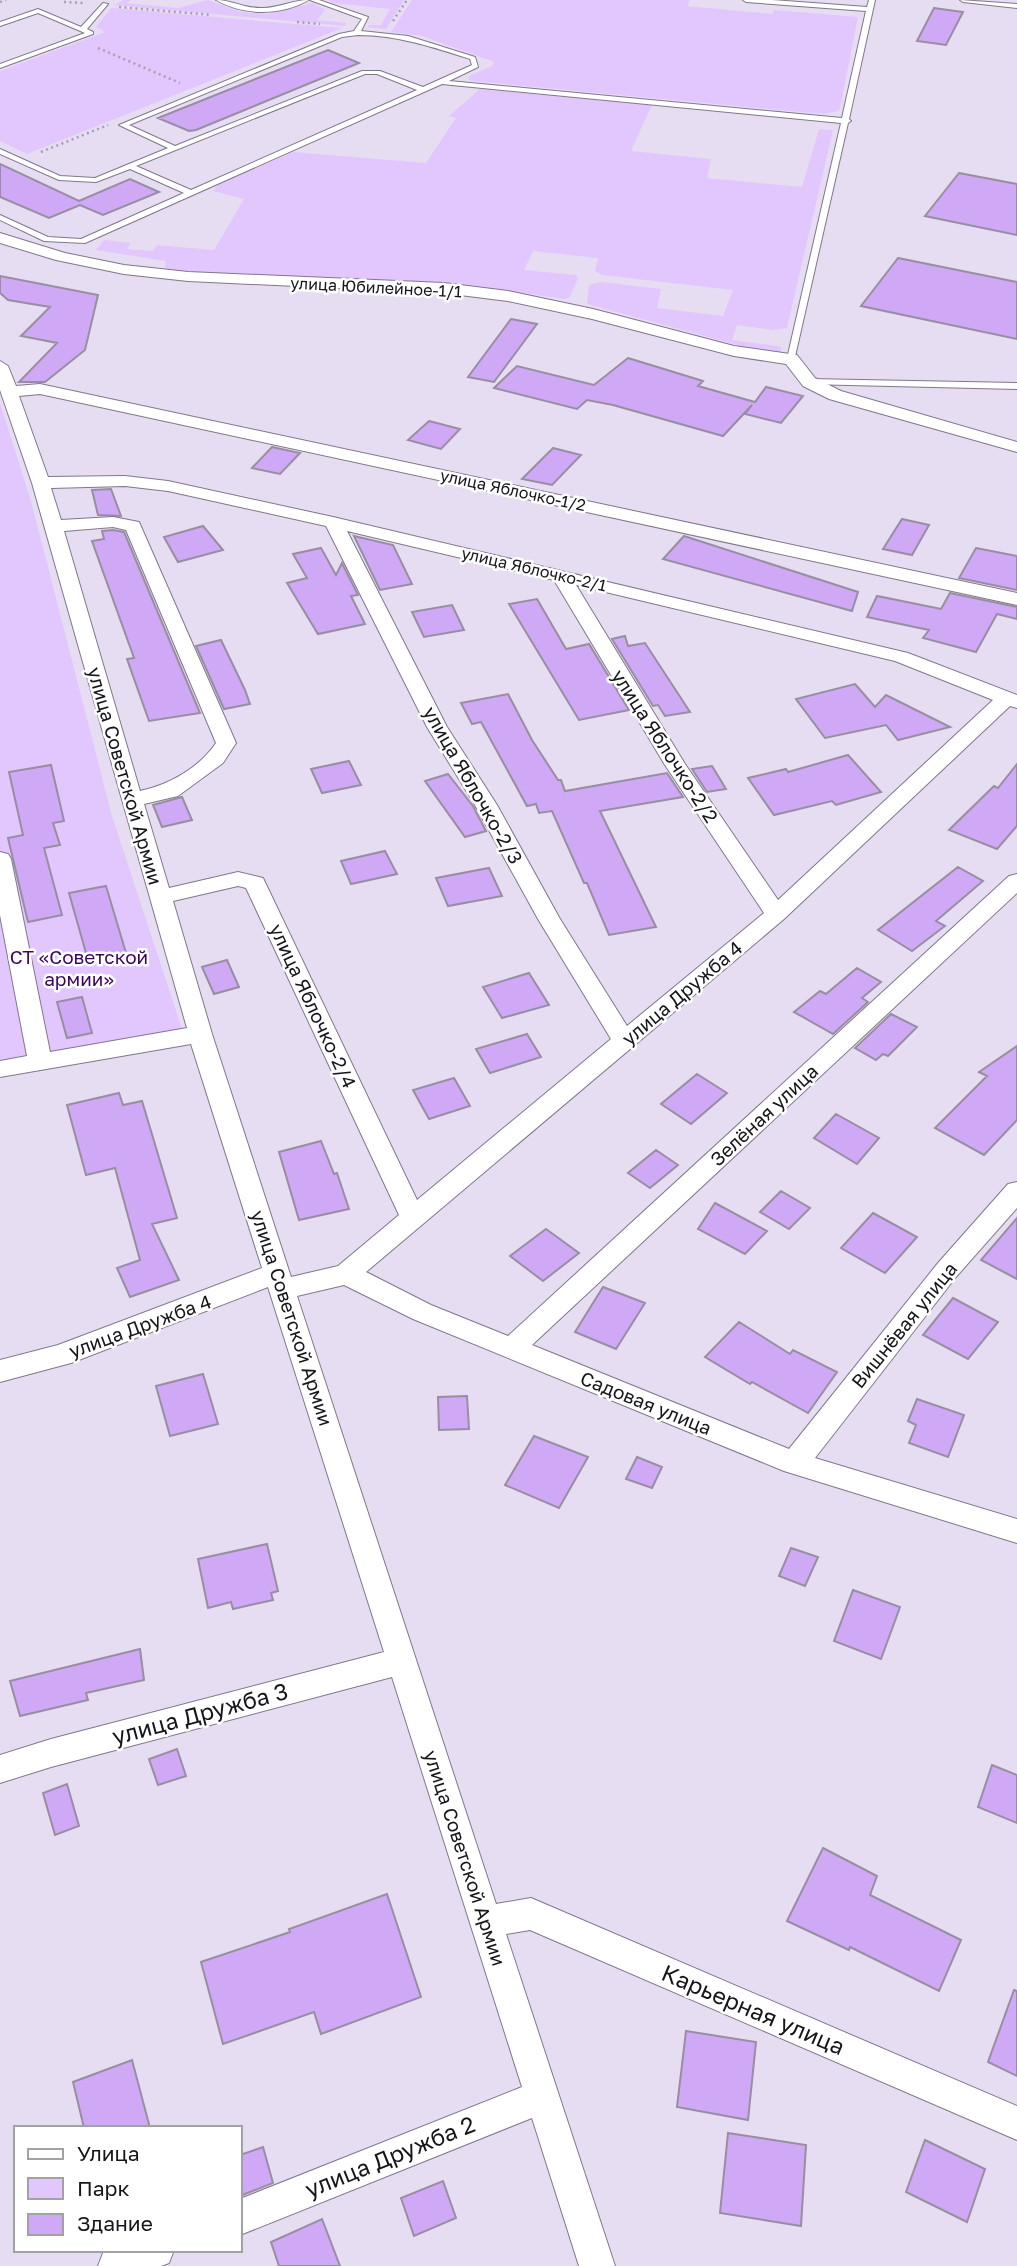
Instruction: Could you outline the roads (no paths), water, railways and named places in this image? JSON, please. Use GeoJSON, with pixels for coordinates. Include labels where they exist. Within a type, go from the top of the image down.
{"type":"FeatureCollection","features":[{"type":"Feature","properties":{"kind":"street","name":"улица Юбилейное-1/1"},"geometry":{"type":"LineString","coordinates":[[0,238],[41,253],[136,271],[266,282],[423,286],[506,296],[575,309],[747,355],[791,359]]}},
{"type":"Feature","properties":{"kind":"street"},"geometry":{"type":"LineString","coordinates":[[791,359],[809,382],[835,396],[1017,447]]}},
{"type":"Feature","properties":{"kind":"street","name":"улица Советской Армии"},"geometry":{"type":"LineString","coordinates":[[0,366],[54,526],[200,1034],[597,2266]]}},
{"type":"Feature","properties":{"kind":"street","name":"улица Яблочко-1/2"},"geometry":{"type":"LineString","coordinates":[[9,392],[40,389],[1017,599]]}},
{"type":"Feature","properties":{"kind":"street","name":"улица Яблочко-2/1"},"geometry":{"type":"LineString","coordinates":[[41,483],[125,481],[168,486],[333,522],[901,657],[1012,700]]}},
{"type":"Feature","properties":{"kind":"street"},"geometry":{"type":"LineString","coordinates":[[54,526],[113,522],[133,526],[226,743],[216,758],[171,791],[132,800]]}},
{"type":"Feature","properties":{"kind":"street","name":"улица Яблочко-2/3"},"geometry":{"type":"LineString","coordinates":[[333,522],[437,727],[486,805],[549,919],[625,1042]]}},
{"type":"Feature","properties":{"kind":"street","name":"улица Яблочко-2/2"},"geometry":{"type":"LineString","coordinates":[[560,575],[675,765],[776,914]]}},
{"type":"Feature","properties":{"kind":"street","name":"улица Дружба 4"},"geometry":{"type":"LineString","coordinates":[[346,1274],[776,914],[1012,700]]}},
{"type":"Feature","properties":{"kind":"street"},"geometry":{"type":"LineString","coordinates":[[0,859],[40,1061]]}},
{"type":"Feature","properties":{"kind":"street","name":"улица Яблочко-2/4"},"geometry":{"type":"LineString","coordinates":[[160,898],[238,879],[255,883],[413,1218]]}},
{"type":"Feature","properties":{"kind":"street","name":"Зелёная улица"},"geometry":{"type":"LineString","coordinates":[[511,1349],[1017,881]]}},
{"type":"Feature","properties":{"kind":"street"},"geometry":{"type":"LineString","coordinates":[[0,1069],[200,1034]]}},
{"type":"Feature","properties":{"kind":"street","name":"Вишнёвая улица"},"geometry":{"type":"LineString","coordinates":[[794,1463],[947,1270],[1017,1191]]}},
{"type":"Feature","properties":{"kind":"street"},"geometry":{"type":"LineString","coordinates":[[280,1281],[346,1274]]}},
{"type":"Feature","properties":{"kind":"street","name":"Садовая улица"},"geometry":{"type":"LineString","coordinates":[[346,1274],[422,1312],[794,1463],[1017,1531]]}},
{"type":"Feature","properties":{"kind":"street","name":"улица Дружба 4"},"geometry":{"type":"LineString","coordinates":[[0,1371],[62,1355],[280,1281]]}},
{"type":"Feature","properties":{"kind":"street","name":"улица Дружба 3"},"geometry":{"type":"LineString","coordinates":[[0,1769],[51,1753],[401,1661]]}},
{"type":"Feature","properties":{"kind":"street","name":"Карьерная улица"},"geometry":{"type":"LineString","coordinates":[[486,1922],[531,1914],[1017,2123]]}},
{"type":"Feature","properties":{"kind":"street","name":"улица Дружба 2"},"geometry":{"type":"LineString","coordinates":[[242,2216],[541,2097]]}},
{"type":"Feature","properties":{"kind":"street"},"geometry":{"type":"LineString","coordinates":[[116,2266],[151,2252]]}},
{"type":"Feature","properties":{"kind":"lane"},"geometry":{"type":"LineString","coordinates":[[219,0],[256,12],[280,9],[306,0]]}},
{"type":"Feature","properties":{"kind":"lane"},"geometry":{"type":"LineString","coordinates":[[313,0],[366,19],[357,32]]}},
{"type":"Feature","properties":{"kind":"lane"},"geometry":{"type":"LineString","coordinates":[[746,0],[869,9]]}},
{"type":"Feature","properties":{"kind":"lane"},"geometry":{"type":"LineString","coordinates":[[791,359],[847,121],[872,0]]}},
{"type":"Feature","properties":{"kind":"lane"},"geometry":{"type":"LineString","coordinates":[[963,0],[1017,6]]}},
{"type":"Feature","properties":{"kind":"lane"},"geometry":{"type":"LineString","coordinates":[[83,29],[105,4]]}},
{"type":"Feature","properties":{"kind":"lane"},"geometry":{"type":"LineString","coordinates":[[0,24],[38,11],[91,33],[0,66]]}},
{"type":"Feature","properties":{"kind":"lane"},"geometry":{"type":"LineString","coordinates":[[0,217],[47,239],[82,241],[476,66],[473,58],[409,38],[357,32],[341,35],[123,125],[176,149]]}},
{"type":"Feature","properties":{"kind":"lane"},"geometry":{"type":"LineString","coordinates":[[0,151],[59,178],[96,180],[364,72],[378,72],[422,89]]}},
{"type":"Feature","properties":{"kind":"lane"},"geometry":{"type":"LineString","coordinates":[[443,82],[847,121]]}},
{"type":"Feature","properties":{"kind":"lane"},"geometry":{"type":"LineString","coordinates":[[131,167],[189,192]]}},
{"type":"Feature","properties":{"kind":"lane"},"geometry":{"type":"LineString","coordinates":[[809,382],[1017,386]]}},
{"type":"Feature","properties":{"kind":"park label","name":"СТ «Советской армии»"},"geometry":{"type":"Point","coordinates":[79,968]}}]}
